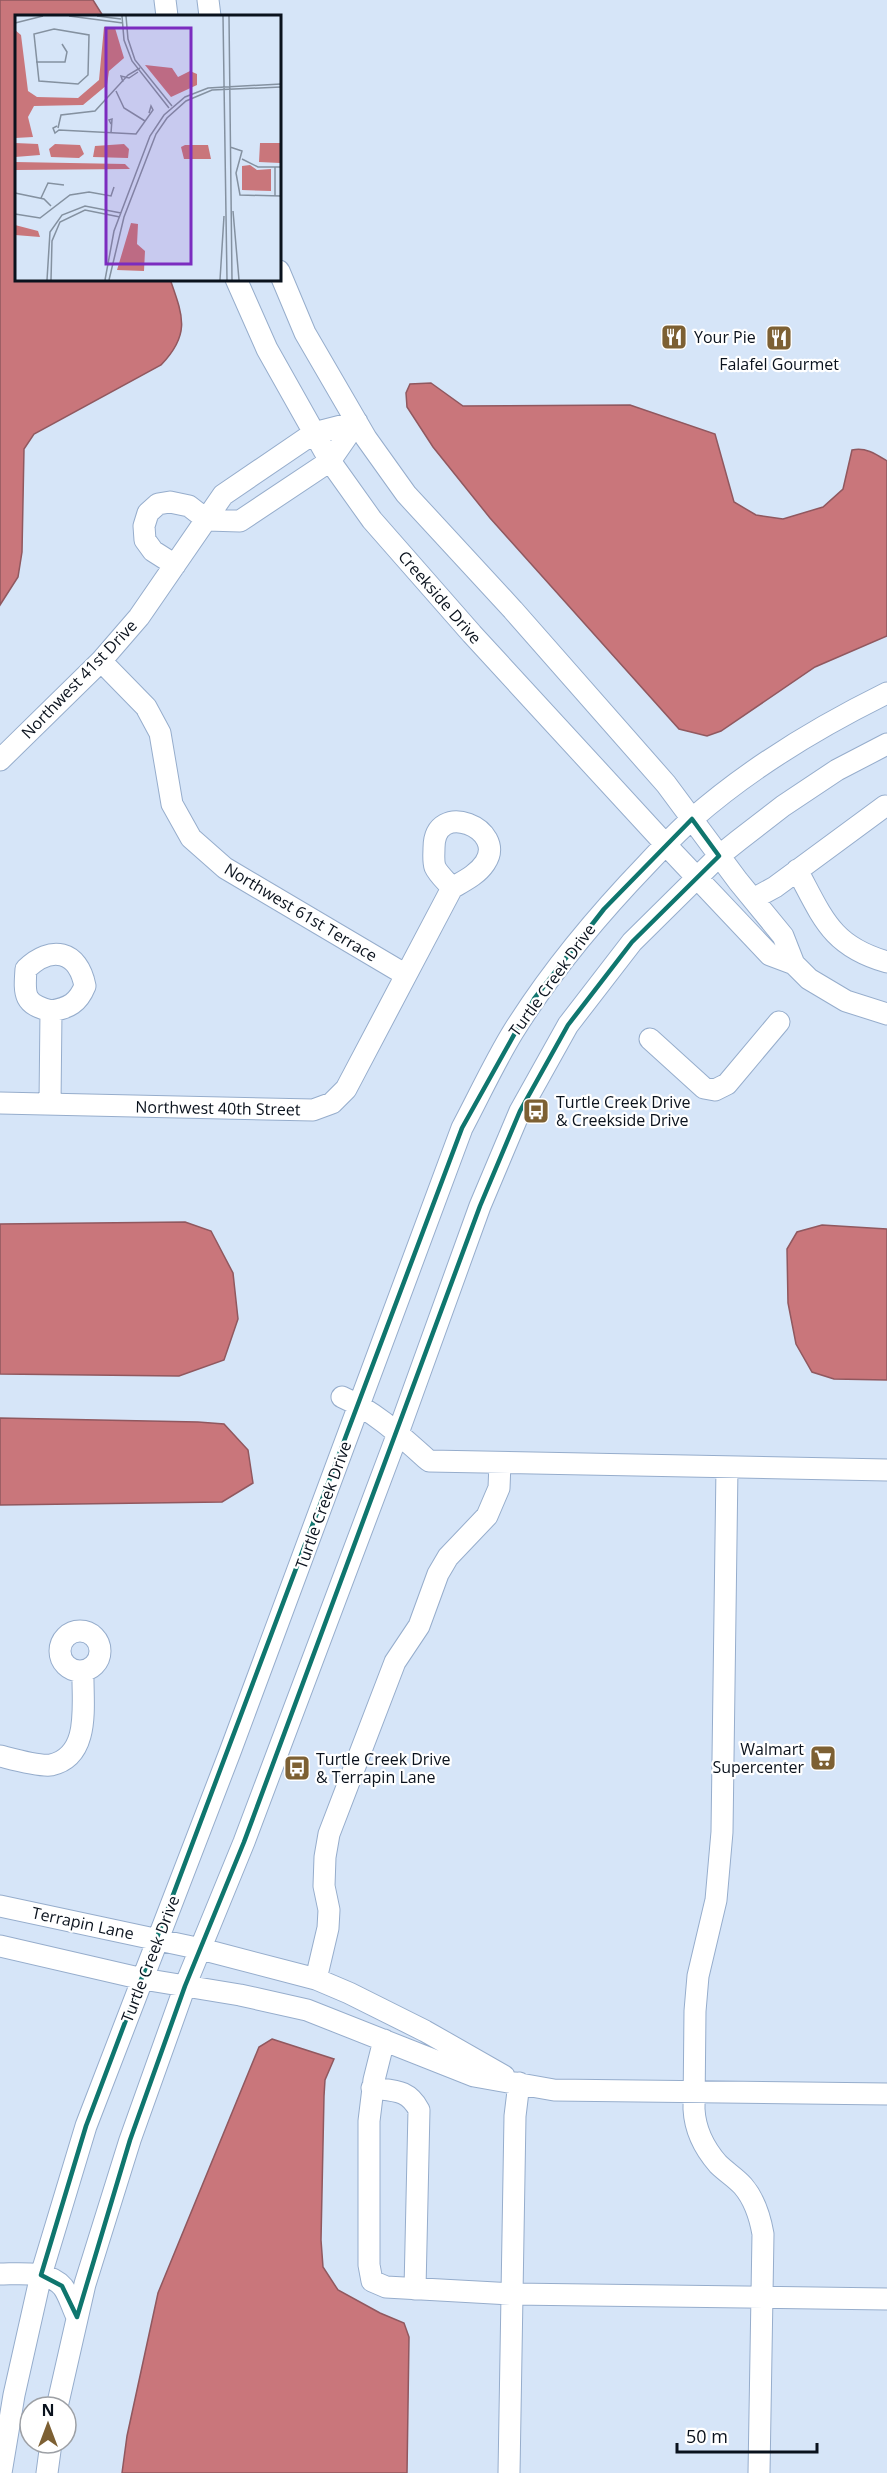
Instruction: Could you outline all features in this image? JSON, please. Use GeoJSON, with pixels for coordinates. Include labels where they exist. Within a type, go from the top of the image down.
{"type":"FeatureCollection","features":[{"type":"Feature","properties":{"kind":"street"},"geometry":{"type":"LineString","coordinates":[[165,0],[167,15]]}},
{"type":"Feature","properties":{"kind":"street"},"geometry":{"type":"LineString","coordinates":[[208,0],[210,15]]}},
{"type":"Feature","properties":{"kind":"street"},"geometry":{"type":"LineString","coordinates":[[280,273],[305,333],[357,422],[406,494],[513,610],[666,784],[719,856],[783,936],[794,964],[826,991],[846,1001],[887,1014]]}},
{"type":"Feature","properties":{"kind":"street","name":"Creekside Drive"},"geometry":{"type":"LineString","coordinates":[[236,280],[267,349],[314,433],[330,461],[372,520],[472,634],[770,955],[794,964]]}},
{"type":"Feature","properties":{"kind":"street"},"geometry":{"type":"LineString","coordinates":[[175,566],[153,551],[145,540],[144,526],[148,513],[158,504],[170,502],[189,506],[207,520],[240,521],[330,461],[357,422]]}},
{"type":"Feature","properties":{"kind":"street","name":"Northwest 41st Drive"},"geometry":{"type":"LineString","coordinates":[[0,760],[101,661],[139,617],[223,495],[314,433],[357,422]]}},
{"type":"Feature","properties":{"kind":"street"},"geometry":{"type":"LineString","coordinates":[[251,476],[268,502]]}},
{"type":"Feature","properties":{"kind":"street","name":"Northwest 61st Terrace"},"geometry":{"type":"LineString","coordinates":[[101,661],[146,707],[160,733],[172,804],[191,838],[225,868],[406,975]]}},
{"type":"Feature","properties":{"kind":"street","name":"Turtle Creek Drive"},"geometry":{"type":"LineString","coordinates":[[1,2473],[14,2395],[41,2275],[86,2126],[158,1939],[351,1401],[462,1128],[512,1034],[534,999],[604,909],[666,845],[692,819],[767,762],[821,728],[887,693]]}},
{"type":"Feature","properties":{"kind":"street"},"geometry":{"type":"LineString","coordinates":[[60,2395],[85,2284],[127,2150],[185,1986],[244,1842],[398,1433],[480,1206],[520,1111],[568,1025],[632,942],[719,856],[783,806],[837,770],[887,744]]}},
{"type":"Feature","properties":{"kind":"street"},"geometry":{"type":"LineString","coordinates":[[753,899],[775,887],[885,806]]}},
{"type":"Feature","properties":{"kind":"street"},"geometry":{"type":"LineString","coordinates":[[797,870],[823,917],[840,939],[862,955],[887,962]]}},
{"type":"Feature","properties":{"kind":"street","name":"Northwest 40th Street"},"geometry":{"type":"LineString","coordinates":[[0,1103],[313,1110],[332,1103],[346,1089],[452,888]]}},
{"type":"Feature","properties":{"kind":"street"},"geometry":{"type":"LineString","coordinates":[[50,1104],[51,1011]]}},
{"type":"Feature","properties":{"kind":"street"},"geometry":{"type":"LineString","coordinates":[[650,1039],[704,1088],[715,1090],[728,1083],[779,1023]]}},
{"type":"Feature","properties":{"kind":"street"},"geometry":{"type":"LineString","coordinates":[[351,1401],[398,1433],[429,1461],[887,1470]]}},
{"type":"Feature","properties":{"kind":"street"},"geometry":{"type":"LineString","coordinates":[[316,1979],[328,1928],[324,1867],[329,1834],[395,1662],[419,1626],[438,1574],[448,1557],[487,1516],[499,1488],[500,1463]]}},
{"type":"Feature","properties":{"kind":"street"},"geometry":{"type":"LineString","coordinates":[[727,1467],[722,1832],[716,1900],[698,1976],[695,2011],[695,2124],[705,2146],[718,2164],[743,2186],[754,2202],[763,2234],[759,2473]]}},
{"type":"Feature","properties":{"kind":"street"},"geometry":{"type":"LineString","coordinates":[[0,1756],[50,1765],[70,1756],[81,1739],[83,1671]]}},
{"type":"Feature","properties":{"kind":"street","name":"Terrapin Lane"},"geometry":{"type":"LineString","coordinates":[[0,1906],[158,1939],[316,1979],[425,2031],[519,2083]]}},
{"type":"Feature","properties":{"kind":"street"},"geometry":{"type":"LineString","coordinates":[[0,1946],[143,1979],[307,2010],[474,2076],[554,2090],[887,2094]]}},
{"type":"Feature","properties":{"kind":"street"},"geometry":{"type":"LineString","coordinates":[[384,2040],[372,2088],[369,2133],[369,2265],[372,2281],[386,2287],[512,2294],[887,2299]]}},
{"type":"Feature","properties":{"kind":"street"},"geometry":{"type":"LineString","coordinates":[[509,2473],[515,2116],[519,2083]]}},
{"type":"Feature","properties":{"kind":"street"},"geometry":{"type":"LineString","coordinates":[[372,2088],[404,2093],[414,2100],[419,2110],[416,2289]]}},
{"type":"Feature","properties":{"kind":"street"},"geometry":{"type":"LineString","coordinates":[[0,2274],[41,2275],[51,2278],[62,2286],[77,2317]]}},
{"type":"Feature","properties":{"kind":"street"},"geometry":{"type":"LineString","coordinates":[[47,2473],[49,2455]]}},
{"type":"Feature","properties":{"kind":"highlighted area"},"geometry":{"type":"Polygon","coordinates":[[[692,819],[719,856],[632,942],[568,1025],[520,1111],[480,1206],[244,1842],[185,1986],[130,2140],[77,2317],[62,2286],[41,2275],[86,2126],[462,1128],[534,999],[604,909],[692,819]]]}},
{"type":"Feature","properties":{"kind":"shaded area"},"geometry":{"type":"Polygon","coordinates":[[[0,0],[93,0],[102,15],[15,15],[15,280],[170,280],[182,324],[177,344],[161,365],[34,434],[24,449],[22,552],[18,577],[0,605],[0,0]]]}},
{"type":"Feature","properties":{"kind":"shaded area"},"geometry":{"type":"Polygon","coordinates":[[[431,383],[463,406],[630,405],[715,434],[734,502],[756,515],[783,519],[823,507],[843,489],[852,450],[866,450],[879,456],[887,461],[887,636],[815,667],[721,731],[707,736],[679,729],[490,518],[433,447],[407,407],[406,393],[410,384],[431,383]]]}},
{"type":"Feature","properties":{"kind":"shaded area"},"geometry":{"type":"Polygon","coordinates":[[[185,1222],[211,1231],[233,1273],[238,1319],[224,1360],[179,1376],[0,1374],[0,1224],[185,1222]]]}},
{"type":"Feature","properties":{"kind":"shaded area"},"geometry":{"type":"Polygon","coordinates":[[[822,1225],[887,1229],[887,1380],[834,1379],[812,1372],[796,1344],[788,1303],[787,1249],[797,1232],[822,1225]]]}},
{"type":"Feature","properties":{"kind":"shaded area"},"geometry":{"type":"Polygon","coordinates":[[[0,1418],[224,1424],[248,1450],[253,1483],[222,1502],[0,1505],[0,1418]]]}},
{"type":"Feature","properties":{"kind":"shaded area"},"geometry":{"type":"Polygon","coordinates":[[[272,2039],[334,2059],[325,2080],[324,2096],[321,2240],[323,2267],[338,2290],[404,2323],[409,2337],[407,2473],[122,2473],[127,2436],[158,2293],[259,2047],[272,2039]]]}},
{"type":"Feature","properties":{"kind":"place","name":"Your Pie"},"geometry":{"type":"Point","coordinates":[674,337]}},
{"type":"Feature","properties":{"kind":"place","name":"Falafel Gourmet"},"geometry":{"type":"Point","coordinates":[779,338]}},
{"type":"Feature","properties":{"kind":"place","name":"Turtle Creek Drive & Creekside Drive"},"geometry":{"type":"Point","coordinates":[536,1111]}},
{"type":"Feature","properties":{"kind":"place","name":"Walmart Supercenter"},"geometry":{"type":"Point","coordinates":[823,1758]}},
{"type":"Feature","properties":{"kind":"place","name":"Turtle Creek Drive & Terrapin Lane"},"geometry":{"type":"Point","coordinates":[297,1768]}}]}
